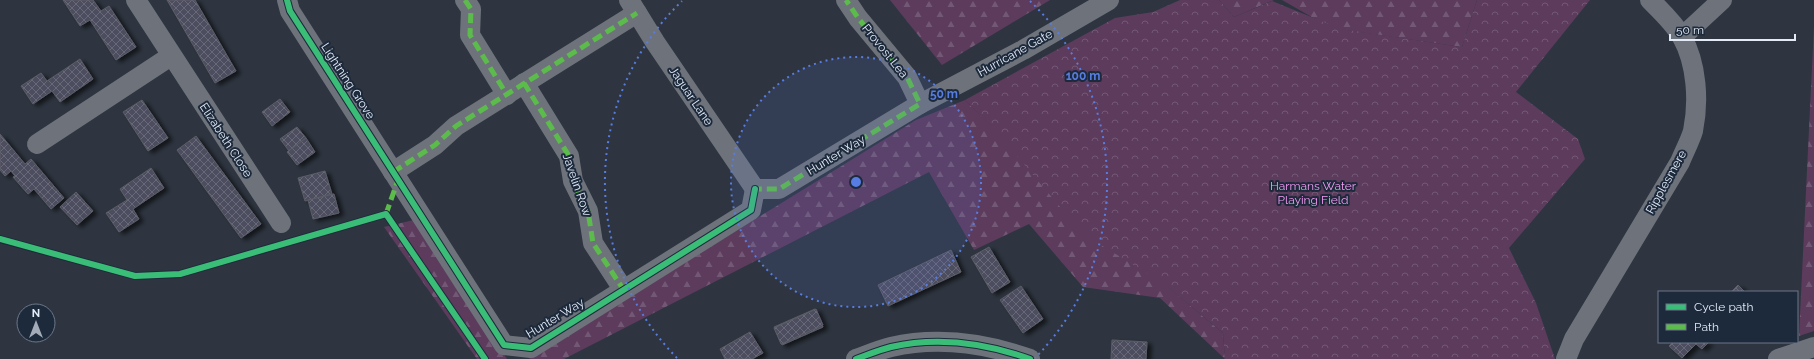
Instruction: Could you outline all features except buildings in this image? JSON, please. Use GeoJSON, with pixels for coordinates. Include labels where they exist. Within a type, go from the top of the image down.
{"type":"FeatureCollection","features":[{"type":"Feature","properties":{"kind":"street","name":"Elizabeth Close"},"geometry":{"type":"LineString","coordinates":[[136,0],[281,223]]}},
{"type":"Feature","properties":{"kind":"street","name":"Lightning Grove"},"geometry":{"type":"LineString","coordinates":[[287,0],[290,11],[393,172]]}},
{"type":"Feature","properties":{"kind":"street"},"geometry":{"type":"LineString","coordinates":[[465,0],[470,10],[470,35],[507,95]]}},
{"type":"Feature","properties":{"kind":"street","name":"Provost Lea"},"geometry":{"type":"LineString","coordinates":[[846,0],[858,18],[907,77],[920,104]]}},
{"type":"Feature","properties":{"kind":"street","name":"Hurricane Gate"},"geometry":{"type":"LineString","coordinates":[[920,104],[1023,50],[1109,0]]}},
{"type":"Feature","properties":{"kind":"street","name":"Ripplesmere"},"geometry":{"type":"LineString","coordinates":[[1566,359],[1574,339],[1680,162],[1692,131],[1696,107],[1696,82],[1682,37],[1650,0]]}},
{"type":"Feature","properties":{"kind":"street"},"geometry":{"type":"LineString","coordinates":[[1682,37],[1722,0]]}},
{"type":"Feature","properties":{"kind":"street"},"geometry":{"type":"LineString","coordinates":[[393,172],[435,145],[456,126],[507,95],[633,6]]}},
{"type":"Feature","properties":{"kind":"street","name":"Jaguar Lane"},"geometry":{"type":"LineString","coordinates":[[633,6],[755,190]]}},
{"type":"Feature","properties":{"kind":"street"},"geometry":{"type":"LineString","coordinates":[[37,144],[171,56]]}},
{"type":"Feature","properties":{"kind":"street","name":"Javelin Row"},"geometry":{"type":"LineString","coordinates":[[524,83],[569,156],[573,181],[588,211],[593,243],[623,289]]}},
{"type":"Feature","properties":{"kind":"street","name":"Hunter Way"},"geometry":{"type":"LineString","coordinates":[[393,172],[504,345],[531,348],[751,210],[755,190],[779,189],[920,104]]}},
{"type":"Feature","properties":{"kind":"street"},"geometry":{"type":"LineString","coordinates":[[856,359],[890,347],[928,341],[955,341],[982,345],[1030,359]]}},
{"type":"Feature","properties":{"kind":"street"},"geometry":{"type":"LineString","coordinates":[[1778,359],[1814,347]]}},
{"type":"Feature","properties":{"kind":"green space"},"geometry":{"type":"Polygon","coordinates":[[[890,0],[1050,0],[942,65],[890,0]]]}},
{"type":"Feature","properties":{"kind":"green space","name":"Harmans Water Playing Field"},"geometry":{"type":"Polygon","coordinates":[[[1180,0],[1219,0],[1234,17],[1272,1],[1341,29],[1462,47],[1477,0],[1590,0],[1516,92],[1578,139],[1585,159],[1509,248],[1536,303],[1555,359],[1225,359],[1223,333],[1163,283],[1083,234],[1000,136],[965,100],[1115,18],[1153,12],[1180,0]]]}},
{"type":"Feature","properties":{"kind":"green space"},"geometry":{"type":"Polygon","coordinates":[[[1219,0],[1274,0],[1234,17],[1219,0]]]}},
{"type":"Feature","properties":{"kind":"green space"},"geometry":{"type":"Polygon","coordinates":[[[1282,0],[1477,0],[1462,47],[1331,28],[1282,0]]]}},
{"type":"Feature","properties":{"kind":"green space"},"geometry":{"type":"Polygon","coordinates":[[[1814,26],[1814,331],[1799,336],[1814,26]]]}},
{"type":"Feature","properties":{"kind":"green space"},"geometry":{"type":"Polygon","coordinates":[[[965,100],[1027,161],[1091,220],[1223,333],[1225,359],[1160,298],[1083,287],[1029,224],[974,250],[929,172],[564,359],[529,359],[916,120],[965,100]]]}},
{"type":"Feature","properties":{"kind":"green space"},"geometry":{"type":"Polygon","coordinates":[[[418,219],[507,359],[477,359],[384,227],[418,219]]]}},
{"type":"Feature","properties":{"kind":"marked path"},"geometry":{"type":"LineString","coordinates":[[465,0],[471,9],[470,35],[507,95]]}},
{"type":"Feature","properties":{"kind":"marked path"},"geometry":{"type":"LineString","coordinates":[[754,192],[755,189],[779,189],[920,104],[907,77],[858,18],[846,0]]}},
{"type":"Feature","properties":{"kind":"marked path"},"geometry":{"type":"LineString","coordinates":[[393,172],[435,145],[456,126],[637,13]]}},
{"type":"Feature","properties":{"kind":"marked path"},"geometry":{"type":"LineString","coordinates":[[524,83],[569,156],[573,181],[588,211],[593,243],[623,289]]}},
{"type":"Feature","properties":{"kind":"marked path"},"geometry":{"type":"LineString","coordinates":[[386,214],[398,180]]}},
{"type":"Feature","properties":{"kind":"cycle path"},"geometry":{"type":"LineString","coordinates":[[287,0],[290,11],[504,345],[531,348],[751,210],[755,189]]}},
{"type":"Feature","properties":{"kind":"cycle path"},"geometry":{"type":"LineString","coordinates":[[0,239],[135,276],[180,274],[386,214],[485,359]]}},
{"type":"Feature","properties":{"kind":"cycle path"},"geometry":{"type":"LineString","coordinates":[[856,359],[891,347],[927,342],[979,345],[1013,353],[1030,359]]}}]}
